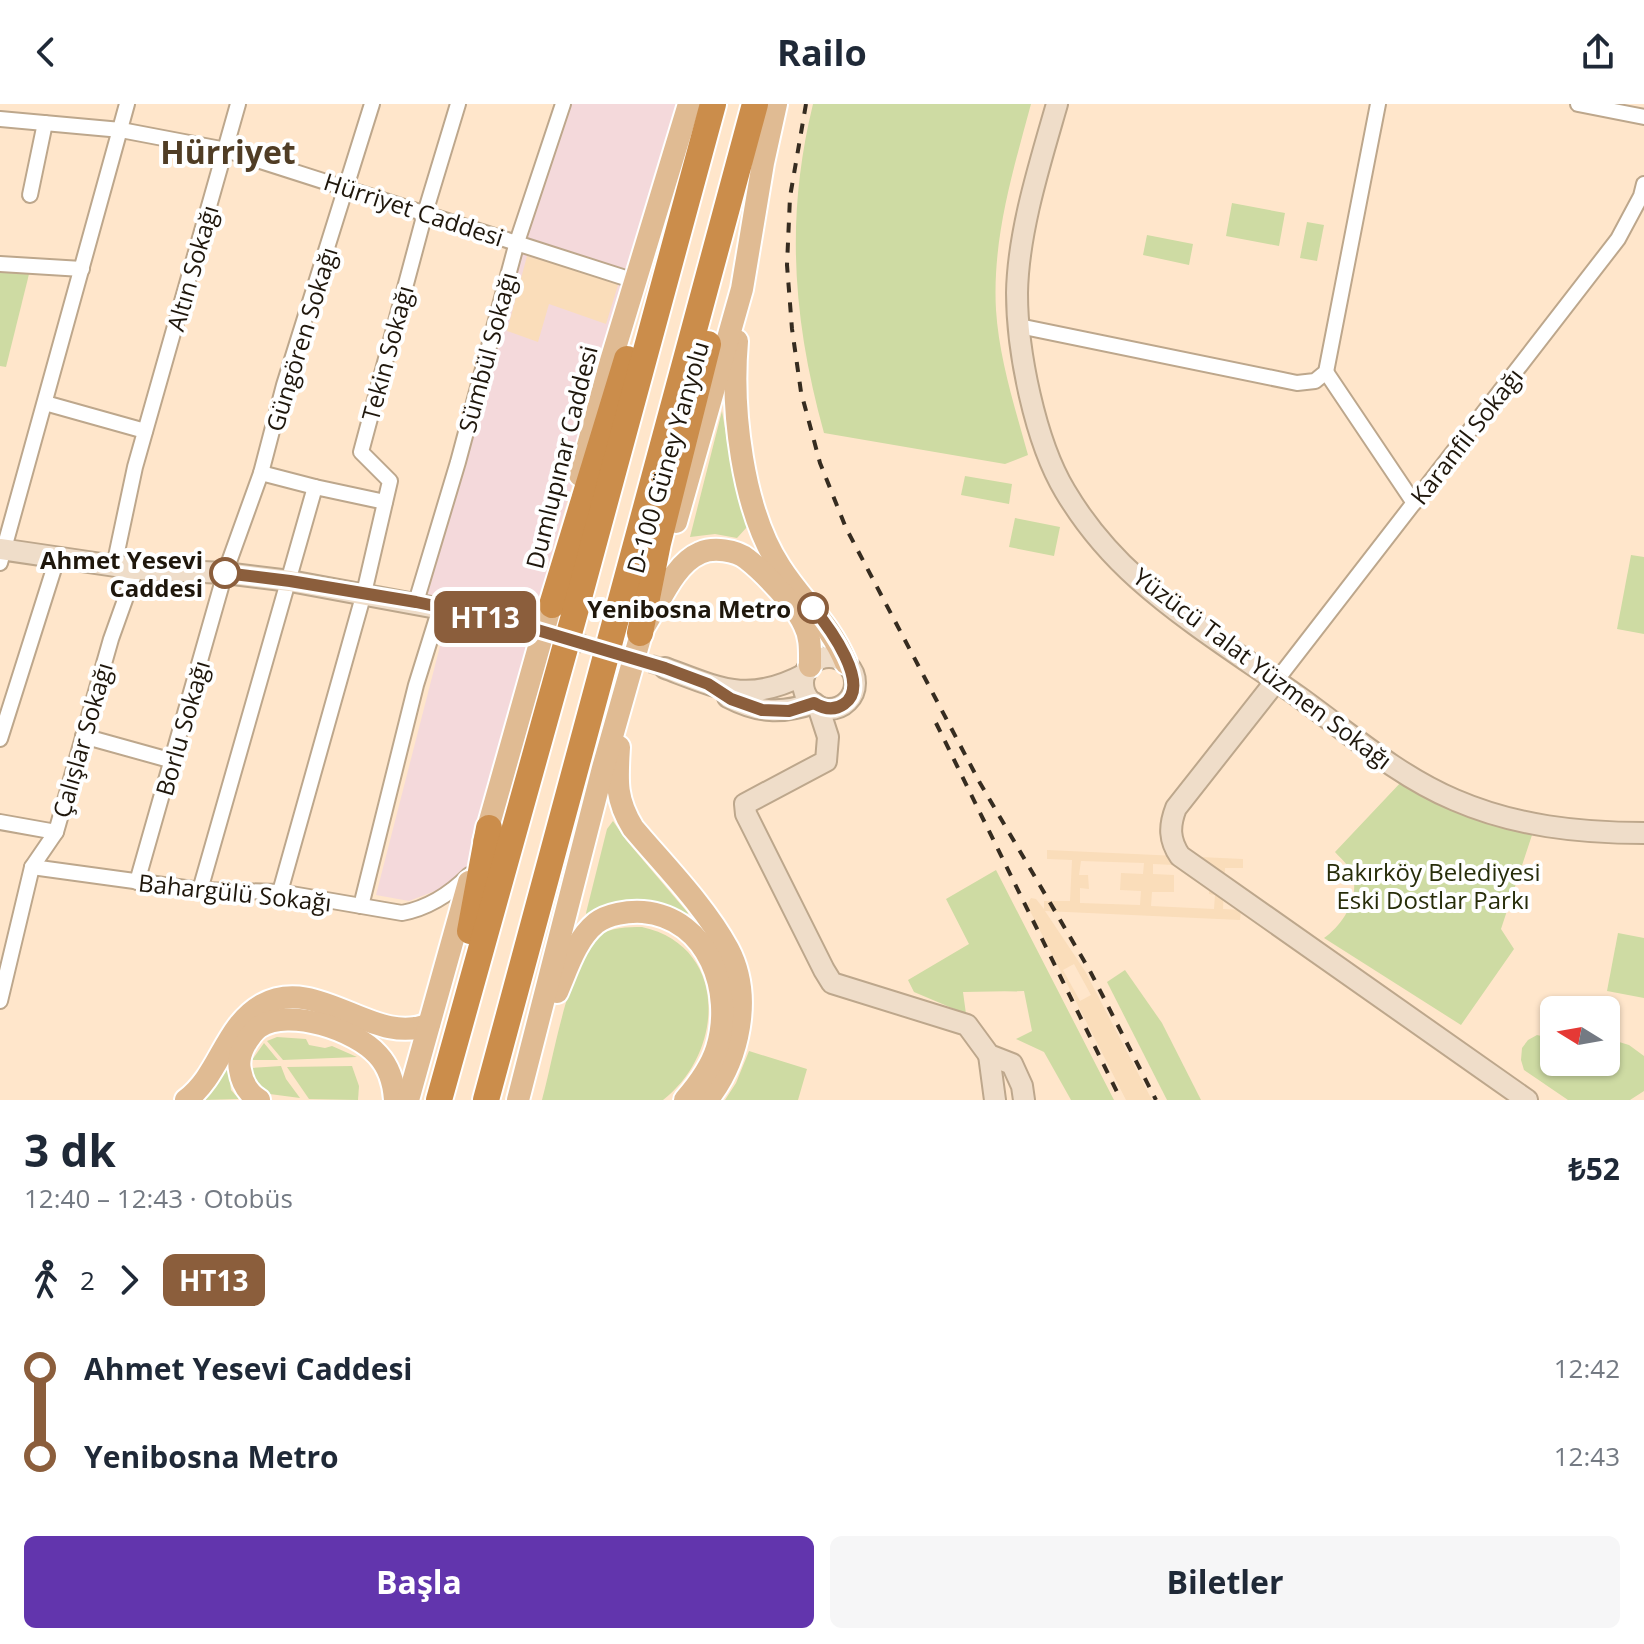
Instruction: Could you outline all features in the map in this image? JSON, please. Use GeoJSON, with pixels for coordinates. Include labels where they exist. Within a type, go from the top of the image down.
{"type":"FeatureCollection","features":[{"type":"Feature","properties":{"kind":"highway"},"geometry":{"type":"LineString","coordinates":[[439,1100],[713,104]]}},
{"type":"Feature","properties":{"kind":"highway"},"geometry":{"type":"LineString","coordinates":[[486,1100],[755,104]]}},
{"type":"Feature","properties":{"kind":"highway"},"geometry":{"type":"LineString","coordinates":[[552,605],[650,282],[704,133]]}},
{"type":"Feature","properties":{"kind":"highway"},"geometry":{"type":"LineString","coordinates":[[640,633],[658,543],[727,260],[737,171]]}},
{"type":"Feature","properties":{"kind":"highway"},"geometry":{"type":"LineString","coordinates":[[431,1100],[474,915],[489,828]]}},
{"type":"Feature","properties":{"kind":"main road","name":"Dumlupınar Caddesi"},"geometry":{"type":"LineString","coordinates":[[408,1100],[552,605],[567,524],[590,432],[689,104]]}},
{"type":"Feature","properties":{"kind":"main road","name":"D-100 Güney Yanyolu"},"geometry":{"type":"LineString","coordinates":[[518,1100],[640,633],[660,578],[742,289],[776,104]]}},
{"type":"Feature","properties":{"kind":"main road"},"geometry":{"type":"LineString","coordinates":[[742,289],[735,366],[735,413],[744,471],[762,529],[779,567],[836,639],[846,663]]}},
{"type":"Feature","properties":{"kind":"main road"},"geometry":{"type":"LineString","coordinates":[[640,633],[680,567],[703,551],[727,551],[747,559],[804,623],[810,643],[808,670]]}},
{"type":"Feature","properties":{"kind":"main road"},"geometry":{"type":"LineString","coordinates":[[622,699],[617,780],[623,811],[633,828],[711,923],[722,960],[721,1031],[709,1067],[685,1100]]}},
{"type":"Feature","properties":{"kind":"main road"},"geometry":{"type":"LineString","coordinates":[[532,1048],[581,940],[597,923],[636,912],[666,917],[689,931],[722,960],[738,985],[739,1027],[730,1062],[707,1100]]}},
{"type":"Feature","properties":{"kind":"main road"},"geometry":{"type":"LineString","coordinates":[[186,1100],[209,1075],[238,1024],[266,1003],[300,999],[321,1003],[391,1028],[416,1030],[429,1024]]}},
{"type":"Feature","properties":{"kind":"main road"},"geometry":{"type":"LineString","coordinates":[[259,1100],[248,1091],[242,1078],[239,1064],[241,1052],[250,1036],[260,1027],[281,1019],[325,1025],[356,1037],[381,1058],[395,1100]]}},
{"type":"Feature","properties":{"kind":"street"},"geometry":{"type":"LineString","coordinates":[[127,104],[2,554],[136,569],[225,573],[290,581],[507,621]]}},
{"type":"Feature","properties":{"kind":"street","name":"Altın Sokağı"},"geometry":{"type":"LineString","coordinates":[[114,566],[145,431],[238,104]]}},
{"type":"Feature","properties":{"kind":"street","name":"Güngören Sokağı"},"geometry":{"type":"LineString","coordinates":[[225,573],[261,473],[284,385],[372,104]]}},
{"type":"Feature","properties":{"kind":"street","name":"Tekin Sokağı"},"geometry":{"type":"LineString","coordinates":[[280,892],[364,593],[390,481],[361,452],[425,213],[458,104]]}},
{"type":"Feature","properties":{"kind":"street","name":"Sümbül Sokağı"},"geometry":{"type":"LineString","coordinates":[[416,602],[458,462],[517,242],[563,104]]}},
{"type":"Feature","properties":{"kind":"street","name":"Yüzücü Talat Yüzmen Sokağı"},"geometry":{"type":"LineString","coordinates":[[1057,104],[1025,233],[1017,292],[1020,349],[1042,437],[1064,490],[1097,536],[1138,579],[1402,772],[1453,800],[1499,816],[1550,828],[1644,833]]}},
{"type":"Feature","properties":{"kind":"street"},"geometry":{"type":"LineString","coordinates":[[1019,326],[1297,383],[1315,381],[1326,372],[1378,104]]}},
{"type":"Feature","properties":{"kind":"street"},"geometry":{"type":"LineString","coordinates":[[1578,104],[1644,117]]}},
{"type":"Feature","properties":{"kind":"street","name":"Hürriyet Caddesi"},"geometry":{"type":"LineString","coordinates":[[0,119],[121,130],[226,150],[635,281]]}},
{"type":"Feature","properties":{"kind":"street"},"geometry":{"type":"LineString","coordinates":[[30,195],[45,123]]}},
{"type":"Feature","properties":{"kind":"street","name":"Karanfil Sokağı"},"geometry":{"type":"LineString","coordinates":[[1276,681],[1618,239],[1641,196],[1644,184]]}},
{"type":"Feature","properties":{"kind":"street"},"geometry":{"type":"LineString","coordinates":[[0,264],[82,269]]}},
{"type":"Feature","properties":{"kind":"street"},"geometry":{"type":"LineString","coordinates":[[1326,372],[1414,503]]}},
{"type":"Feature","properties":{"kind":"street"},"geometry":{"type":"LineString","coordinates":[[45,403],[145,431]]}},
{"type":"Feature","properties":{"kind":"street"},"geometry":{"type":"LineString","coordinates":[[261,473],[385,502]]}},
{"type":"Feature","properties":{"kind":"street"},"geometry":{"type":"LineString","coordinates":[[200,890],[315,487]]}},
{"type":"Feature","properties":{"kind":"street"},"geometry":{"type":"LineString","coordinates":[[0,739],[57,559]]}},
{"type":"Feature","properties":{"kind":"street","name":"Çalışlar Sokağı"},"geometry":{"type":"LineString","coordinates":[[0,1001],[32,867],[56,832],[111,639],[136,569]]}},
{"type":"Feature","properties":{"kind":"street","name":"Borlu Sokağı"},"geometry":{"type":"LineString","coordinates":[[137,882],[225,573]]}},
{"type":"Feature","properties":{"kind":"street"},"geometry":{"type":"LineString","coordinates":[[361,906],[416,685],[440,608]]}},
{"type":"Feature","properties":{"kind":"street"},"geometry":{"type":"LineString","coordinates":[[665,668],[741,693],[766,691],[786,685],[823,658],[839,659],[846,663],[854,678],[852,695],[841,706],[826,709],[816,705],[789,711],[762,710],[731,699],[708,684]]}},
{"type":"Feature","properties":{"kind":"street"},"geometry":{"type":"LineString","coordinates":[[808,670],[804,689],[816,705],[828,737],[826,761],[748,801],[745,804],[746,814],[832,983],[967,1025],[989,1055],[995,1100]]}},
{"type":"Feature","properties":{"kind":"street"},"geometry":{"type":"LineString","coordinates":[[1276,681],[1176,808],[1171,820],[1173,846],[1180,856],[1527,1100]]}},
{"type":"Feature","properties":{"kind":"street"},"geometry":{"type":"LineString","coordinates":[[83,736],[173,761]]}},
{"type":"Feature","properties":{"kind":"street"},"geometry":{"type":"LineString","coordinates":[[0,822],[56,832]]}},
{"type":"Feature","properties":{"kind":"street","name":"Bahargülü Sokağı"},"geometry":{"type":"LineString","coordinates":[[32,867],[200,890],[280,892],[402,913],[414,911],[449,895],[473,872]]}},
{"type":"Feature","properties":{"kind":"street"},"geometry":{"type":"LineString","coordinates":[[989,1055],[1012,1064],[1022,1086],[1024,1100]]}},
{"type":"Feature","properties":{"kind":"shaded area"},"geometry":{"type":"Polygon","coordinates":[[[569,104],[681,104],[535,613],[427,597],[521,257],[569,104]]]}},
{"type":"Feature","properties":{"kind":"shaded area"},"geometry":{"type":"Polygon","coordinates":[[[527,256],[619,282],[606,324],[549,304],[538,342],[507,331],[527,256]]]}},
{"type":"Feature","properties":{"kind":"shaded area"},"geometry":{"type":"Polygon","coordinates":[[[448,615],[530,631],[468,870],[448,886],[409,901],[376,895],[448,615]]]}},
{"type":"Feature","properties":{"kind":"shaded area"},"geometry":{"type":"Polygon","coordinates":[[[1047,850],[1243,859],[1243,868],[1225,868],[1223,909],[1241,910],[1240,920],[1045,911],[1085,971],[1152,1100],[1126,1100],[1027,905],[1031,898],[1036,899],[1044,909],[1044,901],[1070,901],[1072,860],[1047,859],[1047,850]],[[1081,861],[1079,875],[1088,875],[1089,889],[1080,888],[1080,903],[1140,905],[1141,891],[1120,890],[1121,873],[1143,874],[1144,863],[1081,861]],[[1153,864],[1153,874],[1174,875],[1174,892],[1152,892],[1151,906],[1214,909],[1215,895],[1209,894],[1209,881],[1216,881],[1216,867],[1153,864]],[[1074,964],[1063,970],[1080,1001],[1091,995],[1074,964]]]}},
{"type":"Feature","properties":{"kind":"green space"},"geometry":{"type":"Polygon","coordinates":[[[813,104],[1031,104],[1005,206],[996,284],[1000,346],[1028,455],[1005,464],[824,433],[805,350],[796,269],[799,188],[813,104]]]}},
{"type":"Feature","properties":{"kind":"green space"},"geometry":{"type":"Polygon","coordinates":[[[1232,203],[1285,213],[1279,246],[1226,236],[1232,203]]]}},
{"type":"Feature","properties":{"kind":"green space"},"geometry":{"type":"Polygon","coordinates":[[[1307,222],[1324,225],[1317,261],[1300,258],[1307,222]]]}},
{"type":"Feature","properties":{"kind":"green space"},"geometry":{"type":"Polygon","coordinates":[[[1147,235],[1193,244],[1189,265],[1143,255],[1147,235]]]}},
{"type":"Feature","properties":{"kind":"green space"},"geometry":{"type":"Polygon","coordinates":[[[0,265],[31,266],[6,367],[0,366],[0,265]]]}},
{"type":"Feature","properties":{"kind":"green space"},"geometry":{"type":"Polygon","coordinates":[[[722,411],[747,527],[737,538],[715,534],[690,537],[722,411]]]}},
{"type":"Feature","properties":{"kind":"green space"},"geometry":{"type":"Polygon","coordinates":[[[965,476],[1012,484],[1009,504],[961,495],[965,476]]]}},
{"type":"Feature","properties":{"kind":"green space"},"geometry":{"type":"Polygon","coordinates":[[[1015,518],[1060,527],[1054,556],[1009,547],[1015,518]]]}},
{"type":"Feature","properties":{"kind":"green space"},"geometry":{"type":"Polygon","coordinates":[[[1631,555],[1644,557],[1644,634],[1617,629],[1631,555]]]}},
{"type":"Feature","properties":{"kind":"green space","name":"Bakırköy Belediyesi Eski Dostlar Parkı"},"geometry":{"type":"Polygon","coordinates":[[[1403,780],[1533,832],[1501,929],[1514,949],[1461,1025],[1324,938],[1349,909],[1354,890],[1350,869],[1335,852],[1403,780]]]}},
{"type":"Feature","properties":{"kind":"green space"},"geometry":{"type":"Polygon","coordinates":[[[613,821],[688,913],[686,916],[649,902],[625,901],[588,916],[586,913],[607,829],[613,821]]]}},
{"type":"Feature","properties":{"kind":"green space"},"geometry":{"type":"Polygon","coordinates":[[[996,870],[1114,1100],[1071,1100],[1044,1052],[1016,1039],[1032,1031],[1024,991],[963,992],[966,1014],[914,992],[908,980],[969,944],[946,899],[996,870]]]}},
{"type":"Feature","properties":{"kind":"green space"},"geometry":{"type":"Polygon","coordinates":[[[642,927],[670,938],[691,955],[703,977],[708,1003],[707,1029],[698,1055],[683,1080],[663,1100],[542,1100],[571,988],[588,948],[599,936],[609,931],[642,927]]]}},
{"type":"Feature","properties":{"kind":"green space"},"geometry":{"type":"Polygon","coordinates":[[[1618,933],[1644,938],[1644,998],[1607,991],[1618,933]]]}},
{"type":"Feature","properties":{"kind":"green space"},"geometry":{"type":"Polygon","coordinates":[[[1125,970],[1162,1023],[1201,1100],[1167,1100],[1107,982],[1125,970]]]}},
{"type":"Feature","properties":{"kind":"green space"},"geometry":{"type":"Polygon","coordinates":[[[1540,1036],[1540,1076],[1620,1076],[1620,1042],[1629,1045],[1644,1056],[1644,1091],[1630,1100],[1568,1100],[1524,1070],[1522,1048],[1528,1040],[1540,1036]]]}},
{"type":"Feature","properties":{"kind":"green space"},"geometry":{"type":"Polygon","coordinates":[[[277,1037],[306,1039],[309,1045],[332,1046],[357,1057],[283,1060],[267,1041],[277,1037]]]}},
{"type":"Feature","properties":{"kind":"green space"},"geometry":{"type":"Polygon","coordinates":[[[264,1043],[278,1060],[252,1060],[264,1043]]]}},
{"type":"Feature","properties":{"kind":"green space"},"geometry":{"type":"Polygon","coordinates":[[[749,1051],[807,1069],[798,1100],[725,1100],[736,1083],[749,1051]]]}},
{"type":"Feature","properties":{"kind":"green space"},"geometry":{"type":"Polygon","coordinates":[[[227,1059],[231,1090],[239,1099],[203,1100],[227,1059]]]}},
{"type":"Feature","properties":{"kind":"green space"},"geometry":{"type":"Polygon","coordinates":[[[281,1066],[300,1098],[262,1093],[252,1078],[251,1068],[281,1066]]]}},
{"type":"Feature","properties":{"kind":"green space"},"geometry":{"type":"Polygon","coordinates":[[[352,1066],[359,1086],[358,1100],[309,1099],[287,1067],[352,1066]]]}},
{"type":"Feature","properties":{"kind":"tunnel"},"geometry":{"type":"LineString","coordinates":[[507,621],[665,668]]}},
{"type":"Feature","properties":{"kind":"railway"},"geometry":{"type":"LineString","coordinates":[[806,104],[790,197],[787,265],[801,392],[820,463],[846,528],[980,783],[1090,971],[1156,1100]]}},
{"type":"Feature","properties":{"kind":"railway"},"geometry":{"type":"LineString","coordinates":[[936,723],[1121,1100]]}},
{"type":"Feature","properties":{"kind":"bus line","name":"HT13"},"geometry":{"type":"LineString","coordinates":[[225,573],[416,602],[507,621],[665,668],[708,684],[731,699],[762,710],[789,711],[814,703],[826,709],[834,708],[841,706],[852,695],[855,688],[851,670],[836,639],[813,608]]}},
{"type":"Feature","properties":{"kind":"place","name":"Ahmet Yesevi Caddesi"},"geometry":{"type":"Point","coordinates":[225,573]}},
{"type":"Feature","properties":{"kind":"place","name":"Yenibosna Metro"},"geometry":{"type":"Point","coordinates":[813,608]}},
{"type":"Feature","properties":{"kind":"district","name":"Hürriyet"},"geometry":{"type":"Point","coordinates":[228,151]}}]}
